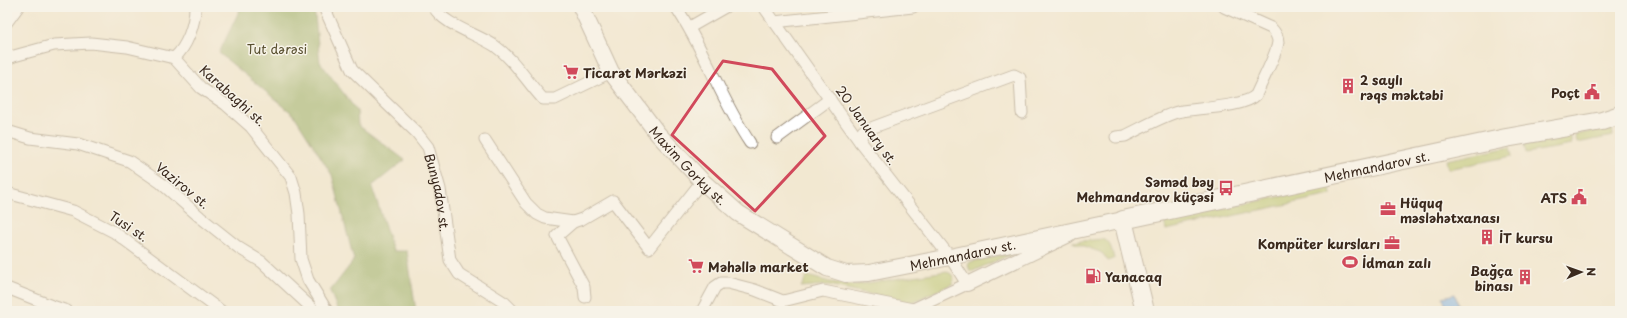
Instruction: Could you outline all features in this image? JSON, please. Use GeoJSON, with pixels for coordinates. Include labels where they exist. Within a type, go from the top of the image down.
{"type":"FeatureCollection","features":[{"type":"Feature","properties":{"kind":"main road","name":"Maxim Gorky st."},"geometry":{"type":"LineString","coordinates":[[581,7],[611,72],[658,134],[702,181],[738,213],[827,268],[846,274]]}},
{"type":"Feature","properties":{"kind":"main road","name":"Mehmandarov st."},"geometry":{"type":"LineString","coordinates":[[846,274],[869,273],[1082,228],[1124,222],[1506,138],[1602,121],[1620,115]]}},
{"type":"Feature","properties":{"kind":"main road"},"geometry":{"type":"LineString","coordinates":[[1124,222],[1145,311]]}},
{"type":"Feature","properties":{"kind":"street"},"geometry":{"type":"LineString","coordinates":[[7,22],[18,7]]}},
{"type":"Feature","properties":{"kind":"street"},"geometry":{"type":"LineString","coordinates":[[7,59],[54,45],[91,43],[127,47],[174,58],[184,46],[193,22],[195,7]]}},
{"type":"Feature","properties":{"kind":"street","name":"Bunyadov st."},"geometry":{"type":"LineString","coordinates":[[324,7],[352,70],[417,133],[428,147],[440,189],[450,260],[459,274],[505,303],[514,311]]}},
{"type":"Feature","properties":{"kind":"street"},"geometry":{"type":"LineString","coordinates":[[434,7],[440,16],[448,22],[495,46],[508,56],[543,99],[555,99],[611,72]]}},
{"type":"Feature","properties":{"kind":"street"},"geometry":{"type":"LineString","coordinates":[[676,7],[690,27],[722,96],[750,143]]}},
{"type":"Feature","properties":{"kind":"street"},"geometry":{"type":"LineString","coordinates":[[690,27],[725,7]]}},
{"type":"Feature","properties":{"kind":"street","name":"20 January st."},"geometry":{"type":"LineString","coordinates":[[764,7],[860,142],[950,257],[967,284]]}},
{"type":"Feature","properties":{"kind":"street"},"geometry":{"type":"LineString","coordinates":[[774,22],[913,7]]}},
{"type":"Feature","properties":{"kind":"street"},"geometry":{"type":"LineString","coordinates":[[1116,137],[1125,136],[1180,111],[1242,102],[1253,98],[1256,95],[1276,51],[1278,43],[1276,34],[1271,28],[1224,7]]}},
{"type":"Feature","properties":{"kind":"street","name":"Karabaghi st."},"geometry":{"type":"LineString","coordinates":[[174,58],[201,88],[225,104],[251,128],[291,177],[296,194],[299,214],[301,259],[308,280],[327,311]]}},
{"type":"Feature","properties":{"kind":"street"},"geometry":{"type":"LineString","coordinates":[[860,142],[863,131],[1014,76],[1020,78],[1022,113]]}},
{"type":"Feature","properties":{"kind":"street"},"geometry":{"type":"LineString","coordinates":[[777,138],[830,99]]}},
{"type":"Feature","properties":{"kind":"street","name":"Vazirov st."},"geometry":{"type":"LineString","coordinates":[[7,130],[30,138],[78,144],[129,161],[161,183],[200,218],[239,248],[262,262],[315,311]]}},
{"type":"Feature","properties":{"kind":"street"},"geometry":{"type":"LineString","coordinates":[[485,140],[526,203],[537,214],[545,218],[573,222]]}},
{"type":"Feature","properties":{"kind":"street"},"geometry":{"type":"LineString","coordinates":[[585,297],[584,287],[557,236],[573,222],[582,219],[613,201],[649,248],[702,181]]}},
{"type":"Feature","properties":{"kind":"street","name":"Tusi st."},"geometry":{"type":"LineString","coordinates":[[7,193],[73,211],[114,232],[221,311]]}},
{"type":"Feature","properties":{"kind":"street"},"geometry":{"type":"LineString","coordinates":[[702,311],[715,286],[728,283],[755,290],[783,301],[823,292],[911,310],[1082,228]]}},
{"type":"Feature","properties":{"kind":"street"},"geometry":{"type":"LineString","coordinates":[[7,288],[67,311]]}},
{"type":"Feature","properties":{"kind":"highlighted area"},"geometry":{"type":"Polygon","coordinates":[[[723,61],[772,69],[825,136],[755,211],[672,135],[723,61]]]}},
{"type":"Feature","properties":{"kind":"green space","name":"Tut dərəsi"},"geometry":{"type":"Polygon","coordinates":[[[241,7],[314,7],[320,62],[357,111],[358,125],[405,160],[372,186],[393,251],[407,251],[416,311],[338,311],[330,291],[354,260],[332,175],[294,115],[219,53],[241,7]]]}},
{"type":"Feature","properties":{"kind":"green space"},"geometry":{"type":"Polygon","coordinates":[[[1612,127],[1613,136],[1577,143],[1575,135],[1612,127]]]}},
{"type":"Feature","properties":{"kind":"green space"},"geometry":{"type":"Polygon","coordinates":[[[1570,135],[1572,145],[1526,153],[1524,144],[1570,135]]]}},
{"type":"Feature","properties":{"kind":"green space"},"geometry":{"type":"Polygon","coordinates":[[[1510,147],[1512,156],[1448,169],[1446,160],[1510,147]]]}},
{"type":"Feature","properties":{"kind":"green space"},"geometry":{"type":"Polygon","coordinates":[[[1330,186],[1331,195],[1166,230],[1164,221],[1330,186]]]}},
{"type":"Feature","properties":{"kind":"green space"},"geometry":{"type":"Polygon","coordinates":[[[1103,239],[1108,242],[1114,259],[1108,261],[1100,252],[1072,242],[1103,239]]]}},
{"type":"Feature","properties":{"kind":"green space"},"geometry":{"type":"Polygon","coordinates":[[[1018,251],[970,271],[968,265],[970,262],[1018,251]]]}},
{"type":"Feature","properties":{"kind":"green space"},"geometry":{"type":"Polygon","coordinates":[[[947,271],[954,279],[952,284],[910,303],[829,285],[801,287],[807,276],[830,282],[854,285],[947,271]]]}},
{"type":"Feature","properties":{"kind":"water"},"geometry":{"type":"Polygon","coordinates":[[[1455,294],[1460,311],[1447,311],[1443,297],[1455,294]]]}},
{"type":"Feature","properties":{"kind":"place","name":"Ticarət Mərkəzi"},"geometry":{"type":"Point","coordinates":[571,72]}},
{"type":"Feature","properties":{"kind":"place","name":"2 saylı rəqs məktəbi"},"geometry":{"type":"Point","coordinates":[1348,86]}},
{"type":"Feature","properties":{"kind":"place","name":"Poçt"},"geometry":{"type":"Point","coordinates":[1592,92]}},
{"type":"Feature","properties":{"kind":"place","name":"Səməd bəy Mehmandarov küçəsi"},"geometry":{"type":"Point","coordinates":[1226,188]}},
{"type":"Feature","properties":{"kind":"place","name":"ATS"},"geometry":{"type":"Point","coordinates":[1579,197]}},
{"type":"Feature","properties":{"kind":"place","name":"Hüquq məsləhətxanası"},"geometry":{"type":"Point","coordinates":[1388,209]}},
{"type":"Feature","properties":{"kind":"place","name":"İT kursu"},"geometry":{"type":"Point","coordinates":[1487,237]}},
{"type":"Feature","properties":{"kind":"place","name":"Kompüter kursları"},"geometry":{"type":"Point","coordinates":[1392,243]}},
{"type":"Feature","properties":{"kind":"place","name":"İdman zalı"},"geometry":{"type":"Point","coordinates":[1350,262]}},
{"type":"Feature","properties":{"kind":"place","name":"Məhəllə market"},"geometry":{"type":"Point","coordinates":[696,266]}},
{"type":"Feature","properties":{"kind":"place","name":"Yanacaq"},"geometry":{"type":"Point","coordinates":[1093,276]}},
{"type":"Feature","properties":{"kind":"place","name":"Bağça binası"},"geometry":{"type":"Point","coordinates":[1525,277]}}]}
